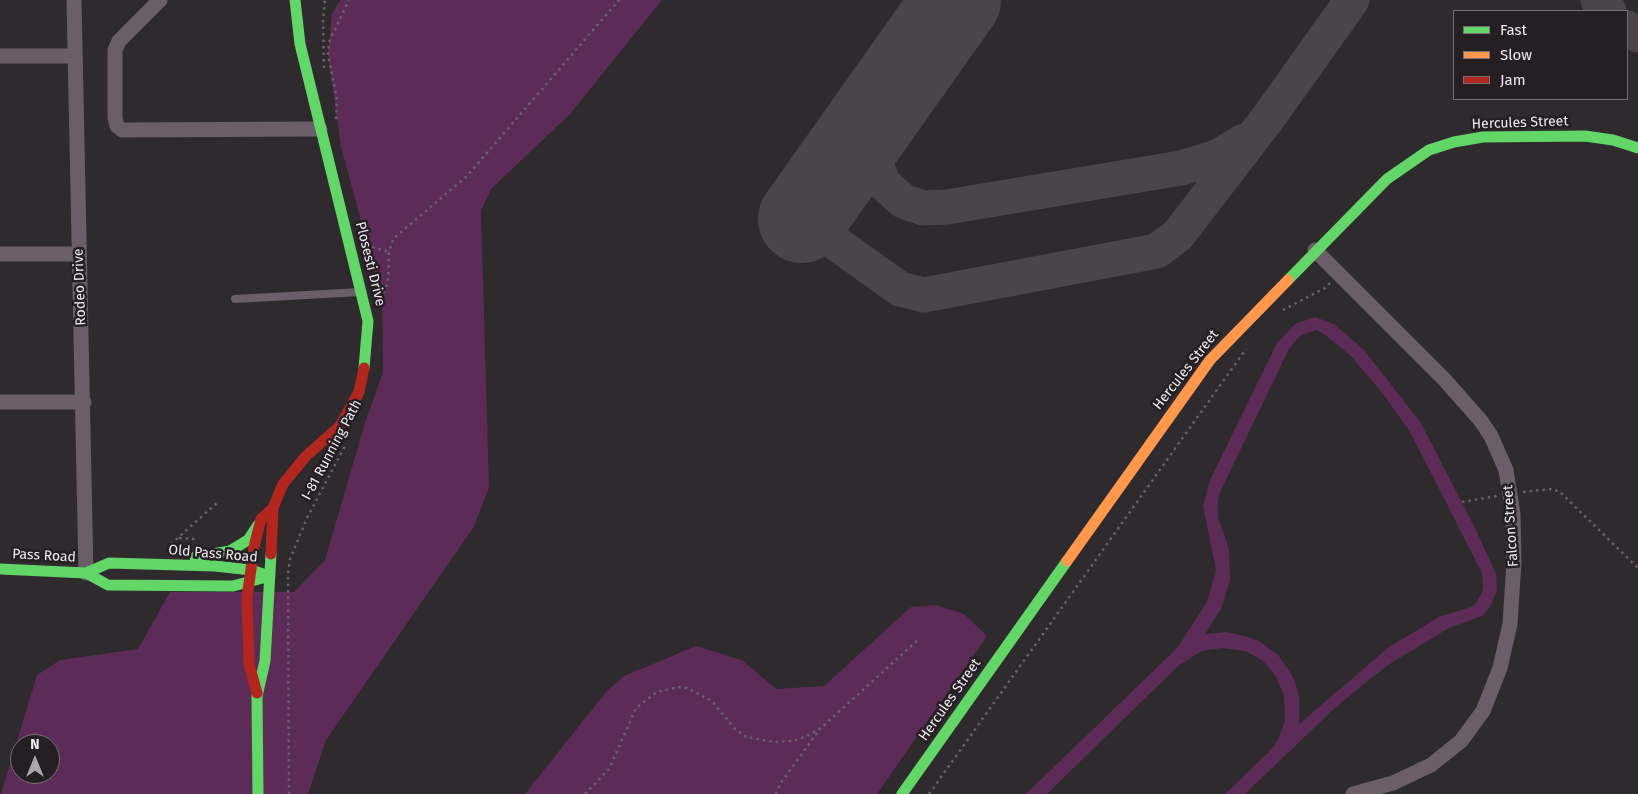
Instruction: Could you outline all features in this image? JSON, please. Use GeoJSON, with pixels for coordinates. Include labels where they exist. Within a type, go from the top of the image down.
{"type":"FeatureCollection","features":[{"type":"Feature","properties":{"kind":"street","name":"Rodeo Drive"},"geometry":{"type":"LineString","coordinates":[[74,0],[84,402],[86,573]]}},
{"type":"Feature","properties":{"kind":"street"},"geometry":{"type":"LineString","coordinates":[[160,0],[119,41],[115,50],[115,118],[117,126],[122,130],[320,129]]}},
{"type":"Feature","properties":{"kind":"street","name":"Plosesti Drive"},"geometry":{"type":"LineString","coordinates":[[257,696],[266,661],[273,508],[283,484],[306,456],[340,426],[359,392],[367,357],[368,321],[300,44],[295,0]]}},
{"type":"Feature","properties":{"kind":"street"},"geometry":{"type":"LineString","coordinates":[[0,56],[75,56]]}},
{"type":"Feature","properties":{"kind":"street","name":"Hercules Street"},"geometry":{"type":"LineString","coordinates":[[902,794],[1210,360],[1315,250],[1387,179],[1429,150],[1454,142],[1483,137],[1585,136],[1613,140],[1638,148]]}},
{"type":"Feature","properties":{"kind":"street","name":"Falcon Street"},"geometry":{"type":"LineString","coordinates":[[1315,250],[1470,407],[1491,436],[1498,451],[1506,470],[1510,494],[1514,562],[1510,624],[1500,668],[1483,711],[1460,741],[1431,765],[1393,783],[1353,794]]}},
{"type":"Feature","properties":{"kind":"street"},"geometry":{"type":"LineString","coordinates":[[0,254],[79,254]]}},
{"type":"Feature","properties":{"kind":"street"},"geometry":{"type":"LineString","coordinates":[[0,402],[84,402]]}},
{"type":"Feature","properties":{"kind":"street","name":"Plosesti Drive"},"geometry":{"type":"LineString","coordinates":[[258,794],[257,696],[249,664],[247,598],[261,519],[273,508]]}},
{"type":"Feature","properties":{"kind":"street"},"geometry":{"type":"LineString","coordinates":[[164,565],[186,557],[230,551],[248,540],[261,519]]}},
{"type":"Feature","properties":{"kind":"street","name":"Old Pass Road"},"geometry":{"type":"LineString","coordinates":[[86,573],[109,563],[251,570],[270,576]]}},
{"type":"Feature","properties":{"kind":"street","name":"Pass Road"},"geometry":{"type":"LineString","coordinates":[[0,569],[86,573]]}},
{"type":"Feature","properties":{"kind":"street","name":"Old Pass Road"},"geometry":{"type":"LineString","coordinates":[[86,573],[108,585],[234,586],[270,576]]}},
{"type":"Feature","properties":{"kind":"lane"},"geometry":{"type":"LineString","coordinates":[[235,299],[362,292]]}},
{"type":"Feature","properties":{"kind":"path"},"geometry":{"type":"LineString","coordinates":[[324,73],[323,20],[325,0]]}},
{"type":"Feature","properties":{"kind":"path"},"geometry":{"type":"LineString","coordinates":[[335,127],[337,100],[328,54],[329,42],[349,0]]}},
{"type":"Feature","properties":{"kind":"path"},"geometry":{"type":"LineString","coordinates":[[381,300],[388,282],[389,252],[393,239],[467,176],[619,0]]}},
{"type":"Feature","properties":{"kind":"path"},"geometry":{"type":"LineString","coordinates":[[361,244],[389,252]]}},
{"type":"Feature","properties":{"kind":"path"},"geometry":{"type":"LineString","coordinates":[[1277,313],[1325,288],[1338,274]]}},
{"type":"Feature","properties":{"kind":"path"},"geometry":{"type":"LineString","coordinates":[[929,794],[1251,342]]}},
{"type":"Feature","properties":{"kind":"path","name":"I-81 Running Path"},"geometry":{"type":"LineString","coordinates":[[289,794],[288,573],[290,559],[307,518],[349,439]]}},
{"type":"Feature","properties":{"kind":"path"},"geometry":{"type":"LineString","coordinates":[[1462,502],[1550,489],[1560,492],[1638,568]]}},
{"type":"Feature","properties":{"kind":"path"},"geometry":{"type":"LineString","coordinates":[[171,544],[218,502]]}},
{"type":"Feature","properties":{"kind":"path"},"geometry":{"type":"LineString","coordinates":[[776,794],[780,784],[821,728],[920,638]]}},
{"type":"Feature","properties":{"kind":"path"},"geometry":{"type":"LineString","coordinates":[[585,794],[609,769],[636,708],[657,692],[667,689],[688,688],[701,694],[712,701],[734,728],[746,737],[756,741],[793,741],[821,728]]}},
{"type":"Feature","properties":{"kind":"shaded area"},"geometry":{"type":"Polygon","coordinates":[[[340,0],[662,0],[570,114],[491,189],[481,211],[489,488],[473,528],[326,740],[308,794],[1,794],[10,764],[10,784],[60,784],[60,734],[19,734],[37,675],[60,660],[138,649],[170,592],[294,592],[325,560],[365,423],[383,372],[382,298],[341,147],[328,54],[332,14],[340,0]]]}},
{"type":"Feature","properties":{"kind":"shaded area"},"geometry":{"type":"Polygon","coordinates":[[[1315,317],[1334,324],[1364,350],[1421,423],[1475,528],[1496,574],[1497,590],[1490,607],[1482,616],[1449,628],[1391,663],[1370,679],[1337,706],[1245,794],[1225,794],[1271,750],[1278,740],[1285,720],[1284,695],[1275,675],[1263,661],[1245,651],[1222,648],[1202,651],[1178,666],[1047,794],[1026,794],[1177,648],[1207,602],[1216,570],[1203,506],[1210,480],[1277,343],[1295,324],[1315,317]],[[1316,330],[1301,335],[1289,349],[1221,490],[1218,500],[1218,517],[1229,549],[1230,580],[1221,609],[1205,634],[1227,632],[1248,637],[1259,641],[1278,655],[1292,675],[1296,685],[1299,697],[1299,724],[1389,647],[1439,617],[1474,606],[1482,593],[1483,585],[1482,573],[1410,432],[1383,394],[1351,356],[1324,334],[1316,330]]]}},
{"type":"Feature","properties":{"kind":"shaded area"},"geometry":{"type":"Polygon","coordinates":[[[936,605],[964,614],[987,636],[877,794],[525,794],[606,692],[624,676],[696,646],[742,660],[776,689],[824,686],[911,607],[936,605]]]}},
{"type":"Feature","properties":{"kind":"taxiway"},"geometry":{"type":"LineString","coordinates":[[802,219],[900,289],[924,295],[1157,251],[1178,235],[1268,118],[1352,0]]}},
{"type":"Feature","properties":{"kind":"taxiway"},"geometry":{"type":"LineString","coordinates":[[1598,0],[1608,10]]}},
{"type":"Feature","properties":{"kind":"taxiway"},"geometry":{"type":"LineString","coordinates":[[1628,29],[1638,35]]}},
{"type":"Feature","properties":{"kind":"taxiway"},"geometry":{"type":"LineString","coordinates":[[879,112],[871,138],[875,161],[883,183],[903,201],[923,208],[947,207],[1181,168],[1217,157],[1244,141]]}},
{"type":"Feature","properties":{"kind":"runway"},"geometry":{"type":"LineString","coordinates":[[802,219],[957,0]]}},
{"type":"Feature","properties":{"kind":"traffic: fast"},"geometry":{"type":"LineString","coordinates":[[295,0],[300,44],[368,321],[364,368]]}},
{"type":"Feature","properties":{"kind":"traffic: fast"},"geometry":{"type":"LineString","coordinates":[[1288,280],[1387,179],[1429,150],[1454,142],[1483,137],[1585,136],[1613,140],[1638,148]]}},
{"type":"Feature","properties":{"kind":"traffic: fast"},"geometry":{"type":"LineString","coordinates":[[195,557],[230,551],[248,540],[258,525]]}},
{"type":"Feature","properties":{"kind":"traffic: fast"},"geometry":{"type":"LineString","coordinates":[[258,794],[257,696],[265,661],[271,554]]}},
{"type":"Feature","properties":{"kind":"traffic: fast"},"geometry":{"type":"LineString","coordinates":[[902,794],[1067,561]]}},
{"type":"Feature","properties":{"kind":"traffic: fast"},"geometry":{"type":"LineString","coordinates":[[86,573],[109,563],[215,566],[251,570],[263,574]]}},
{"type":"Feature","properties":{"kind":"traffic: fast"},"geometry":{"type":"LineString","coordinates":[[0,569],[86,573],[108,585],[233,586],[270,576]]}},
{"type":"Feature","properties":{"kind":"traffic: slow"},"geometry":{"type":"LineString","coordinates":[[1067,561],[1210,360],[1288,280]]}},
{"type":"Feature","properties":{"kind":"traffic: jam"},"geometry":{"type":"LineString","coordinates":[[271,554],[273,508],[283,484],[306,456],[340,426],[359,392],[364,368]]}},
{"type":"Feature","properties":{"kind":"traffic: jam"},"geometry":{"type":"LineString","coordinates":[[257,693],[249,664],[247,598],[254,547],[261,519],[273,508]]}}]}
